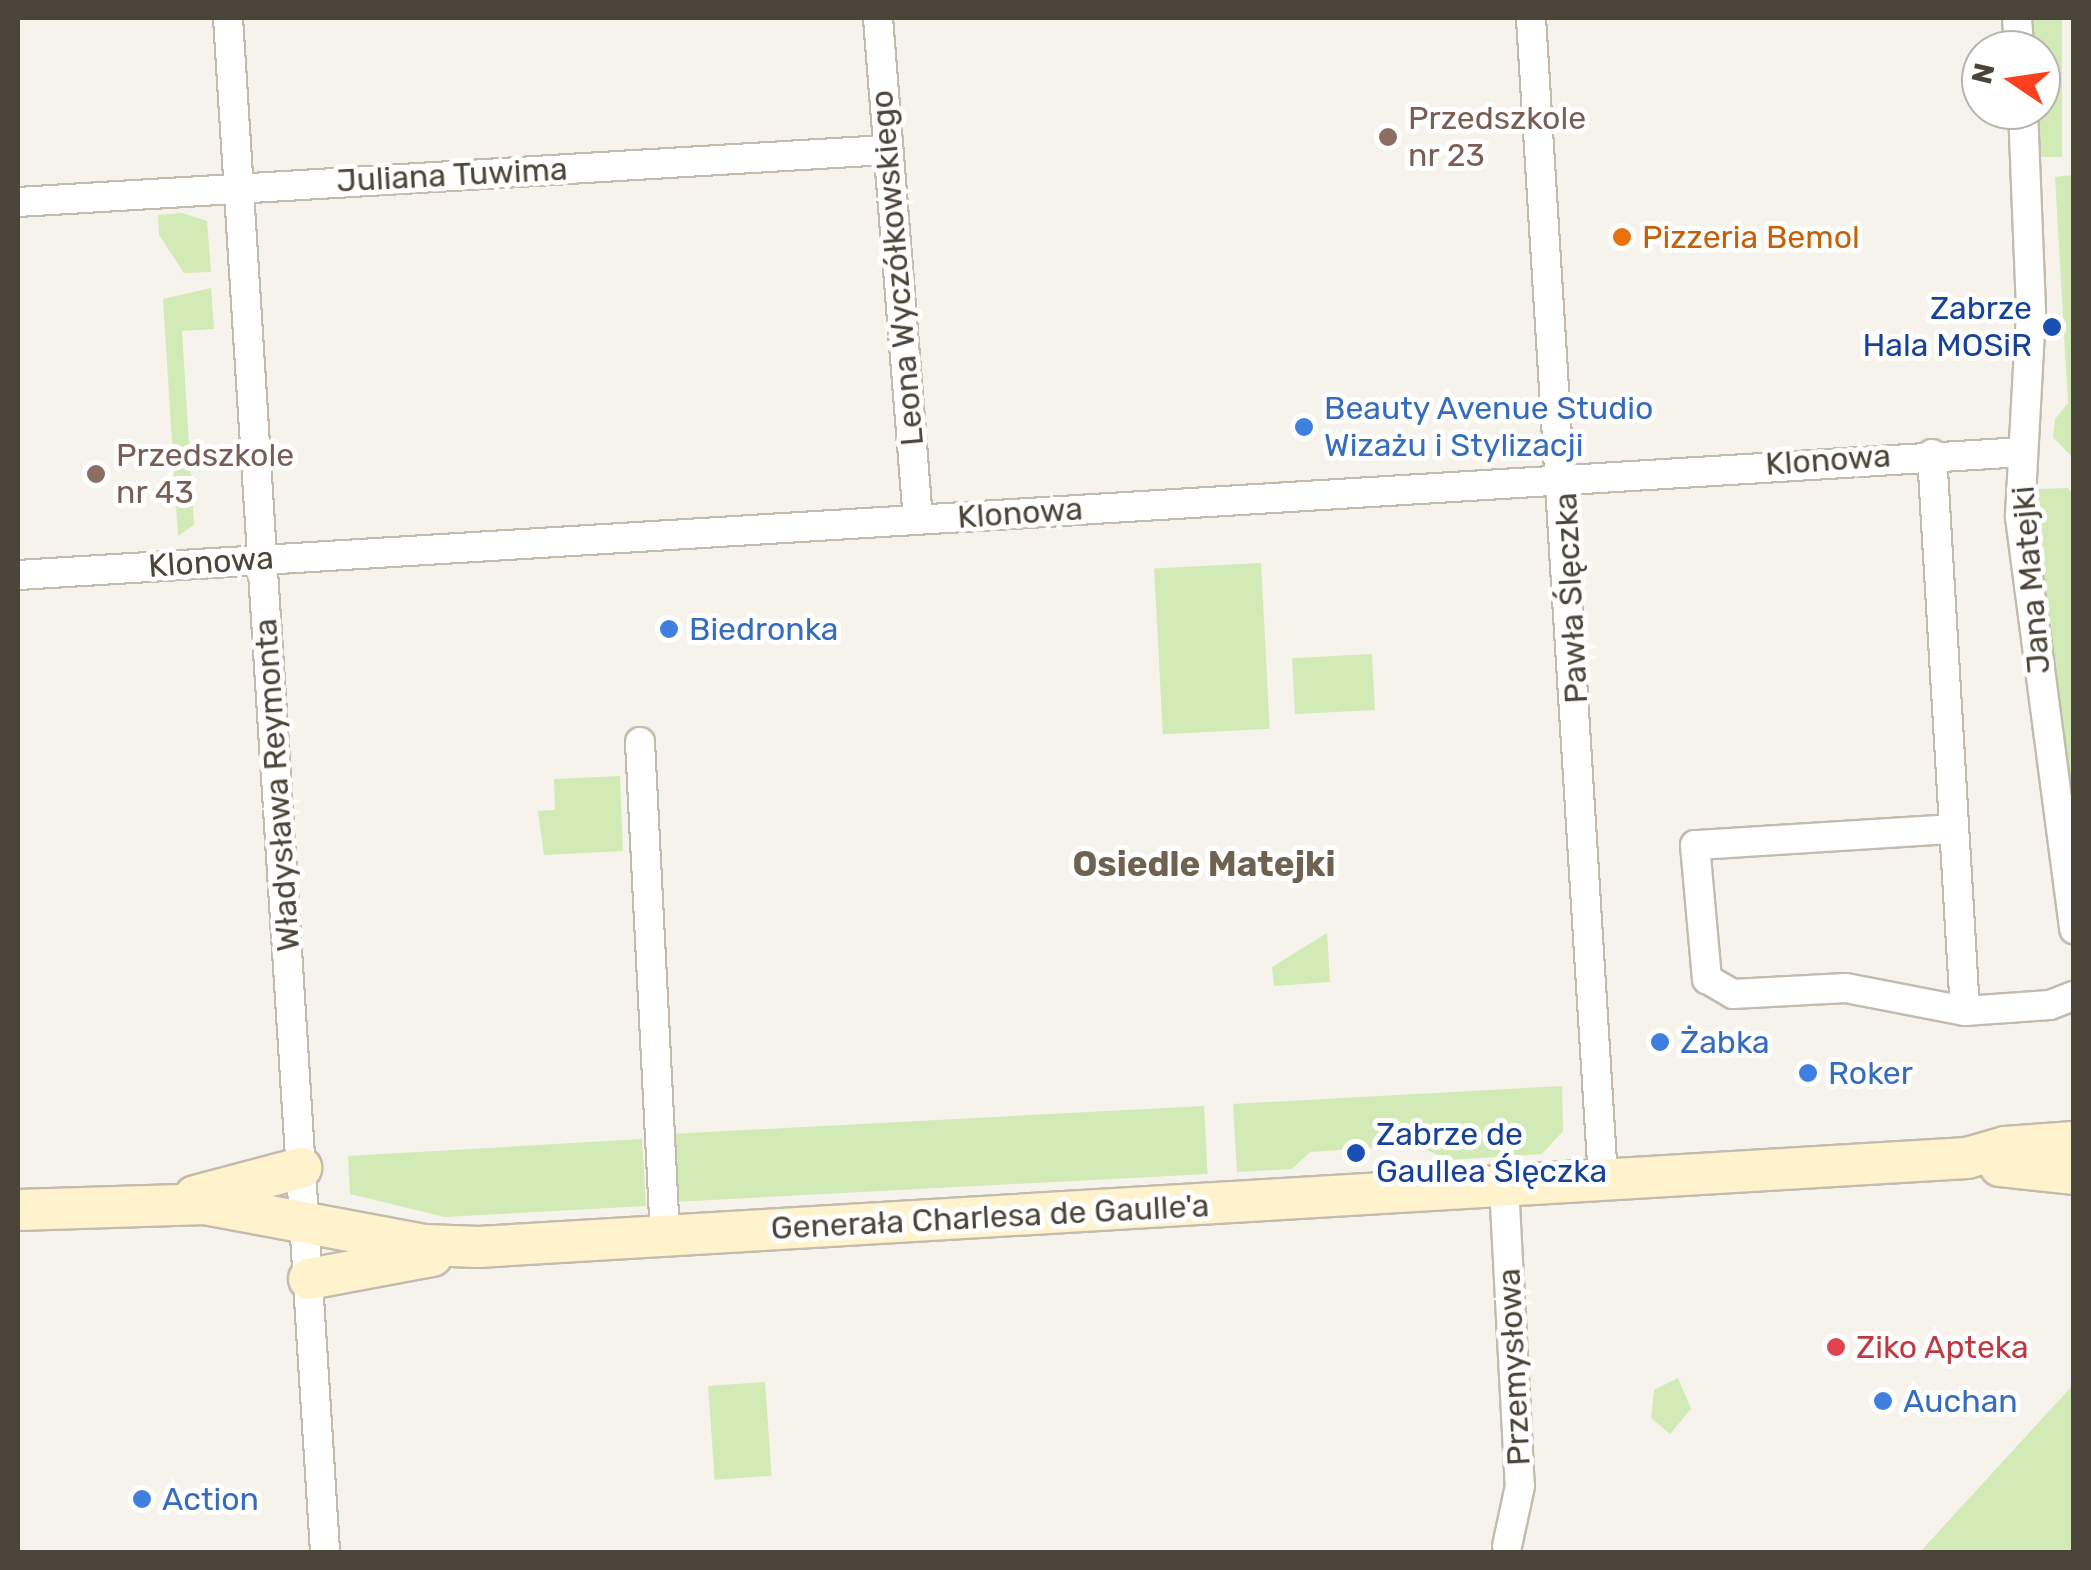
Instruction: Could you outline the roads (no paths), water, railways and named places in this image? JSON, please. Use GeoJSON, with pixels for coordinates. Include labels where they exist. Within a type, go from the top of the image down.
{"type":"FeatureCollection","features":[{"type":"Feature","properties":{"kind":"main road","name":"Generała Charlesa de Gaulle'a"},"geometry":{"type":"LineString","coordinates":[[1967,1158],[2005,1147],[2074,1142]]}},
{"type":"Feature","properties":{"kind":"main road","name":"Generała Charlesa de Gaulle'a"},"geometry":{"type":"LineString","coordinates":[[18,1210],[172,1203],[478,1248],[1967,1158],[2074,1174]]}},
{"type":"Feature","properties":{"kind":"main road"},"geometry":{"type":"LineString","coordinates":[[172,1203],[302,1168]]}},
{"type":"Feature","properties":{"kind":"main road"},"geometry":{"type":"LineString","coordinates":[[308,1278],[478,1248]]}},
{"type":"Feature","properties":{"kind":"street","name":"Władysława Reymonta"},"geometry":{"type":"LineString","coordinates":[[228,18],[325,1552]]}},
{"type":"Feature","properties":{"kind":"street","name":"Leona Wyczółkowskiego"},"geometry":{"type":"LineString","coordinates":[[878,18],[918,519]]}},
{"type":"Feature","properties":{"kind":"street","name":"Pawła Ślęczka"},"geometry":{"type":"LineString","coordinates":[[1531,18],[1564,477],[1603,1180]]}},
{"type":"Feature","properties":{"kind":"street","name":"Jana Matejki"},"geometry":{"type":"LineString","coordinates":[[2023,130],[2030,312],[2022,452],[2024,572],[2074,929]]}},
{"type":"Feature","properties":{"kind":"street","name":"Juliana Tuwima"},"geometry":{"type":"LineString","coordinates":[[18,202],[886,150]]}},
{"type":"Feature","properties":{"kind":"street","name":"Klonowa"},"geometry":{"type":"LineString","coordinates":[[18,575],[1932,454],[2022,452]]}},
{"type":"Feature","properties":{"kind":"street"},"geometry":{"type":"LineString","coordinates":[[1932,454],[1966,1011]]}},
{"type":"Feature","properties":{"kind":"street"},"geometry":{"type":"LineString","coordinates":[[640,742],[665,1236]]}},
{"type":"Feature","properties":{"kind":"street"},"geometry":{"type":"LineString","coordinates":[[1952,830],[1694,845],[1702,959],[1718,991],[1846,988],[1966,1011],[2050,1006],[2074,996]]}},
{"type":"Feature","properties":{"kind":"street","name":"Przemysłowa"},"geometry":{"type":"LineString","coordinates":[[1504,1186],[1520,1486],[1507,1546]]}},
{"type":"Feature","properties":{"kind":"place","name":"Przedszkole nr 23"},"geometry":{"type":"Point","coordinates":[1388,137]}},
{"type":"Feature","properties":{"kind":"place","name":"Pizzeria Bemol"},"geometry":{"type":"Point","coordinates":[1622,237]}},
{"type":"Feature","properties":{"kind":"place","name":"Zabrze Hala MOSiR"},"geometry":{"type":"Point","coordinates":[2052,327]}},
{"type":"Feature","properties":{"kind":"place","name":"Beauty Avenue Studio Wizażu i Stylizacji"},"geometry":{"type":"Point","coordinates":[1304,427]}},
{"type":"Feature","properties":{"kind":"place","name":"Przedszkole nr 43"},"geometry":{"type":"Point","coordinates":[96,474]}},
{"type":"Feature","properties":{"kind":"place","name":"Biedronka"},"geometry":{"type":"Point","coordinates":[669,629]}},
{"type":"Feature","properties":{"kind":"place","name":"Żabka"},"geometry":{"type":"Point","coordinates":[1660,1042]}},
{"type":"Feature","properties":{"kind":"place","name":"Roker"},"geometry":{"type":"Point","coordinates":[1808,1073]}},
{"type":"Feature","properties":{"kind":"place","name":"Zabrze de Gaullea Ślęczka"},"geometry":{"type":"Point","coordinates":[1356,1153]}},
{"type":"Feature","properties":{"kind":"place","name":"Ziko Apteka"},"geometry":{"type":"Point","coordinates":[1836,1347]}},
{"type":"Feature","properties":{"kind":"place","name":"Auchan"},"geometry":{"type":"Point","coordinates":[1883,1401]}},
{"type":"Feature","properties":{"kind":"place","name":"Action"},"geometry":{"type":"Point","coordinates":[142,1499]}},
{"type":"Feature","properties":{"kind":"district","name":"Osiedle Matejki"},"geometry":{"type":"Point","coordinates":[1204,864]}}]}
